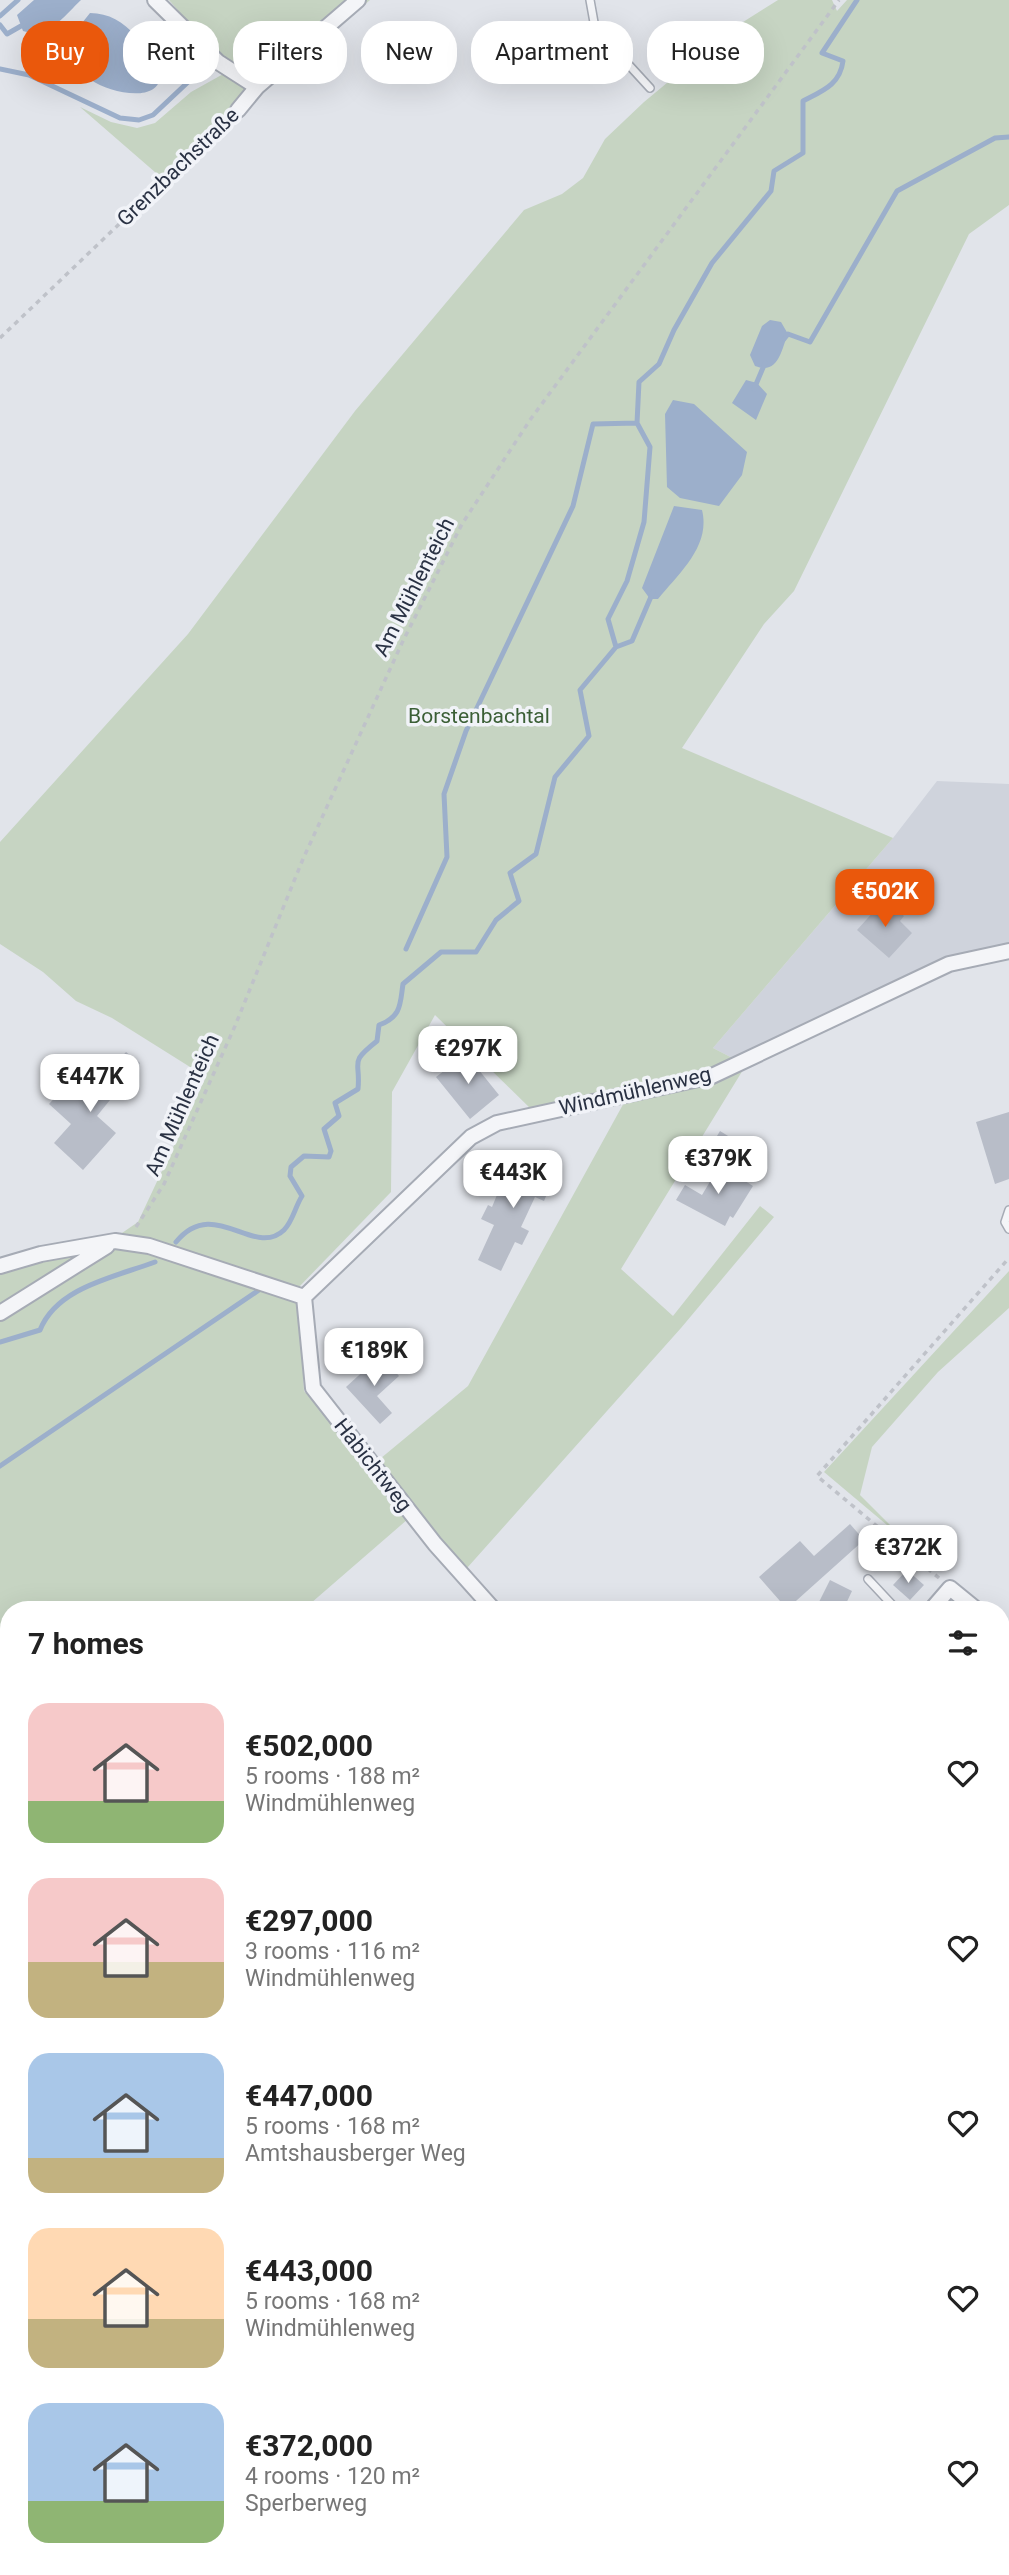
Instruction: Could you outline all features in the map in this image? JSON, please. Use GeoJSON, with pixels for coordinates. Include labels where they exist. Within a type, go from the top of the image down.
{"type":"FeatureCollection","features":[{"type":"Feature","properties":{"kind":"street"},"geometry":{"type":"LineString","coordinates":[[155,0],[218,62],[257,87]]}},
{"type":"Feature","properties":{"kind":"street","name":"Grenzbachstraße"},"geometry":{"type":"LineString","coordinates":[[238,110],[257,87],[358,0]]}},
{"type":"Feature","properties":{"kind":"street","name":"Windmühlenweg"},"geometry":{"type":"LineString","coordinates":[[304,1297],[471,1137],[497,1123],[712,1076],[949,964],[1009,951]]}},
{"type":"Feature","properties":{"kind":"street"},"geometry":{"type":"LineString","coordinates":[[0,1266],[41,1254],[115,1241],[149,1246],[304,1297]]}},
{"type":"Feature","properties":{"kind":"street"},"geometry":{"type":"LineString","coordinates":[[0,1313],[115,1241]]}},
{"type":"Feature","properties":{"kind":"street","name":"Habichtweg"},"geometry":{"type":"LineString","coordinates":[[304,1297],[313,1388],[435,1544],[486,1601]]}},
{"type":"Feature","properties":{"kind":"street"},"geometry":{"type":"LineString","coordinates":[[939,1601],[950,1588],[966,1601]]}},
{"type":"Feature","properties":{"kind":"lane"},"geometry":{"type":"LineString","coordinates":[[590,0],[595,28],[649,88]]}},
{"type":"Feature","properties":{"kind":"lane"},"geometry":{"type":"LineString","coordinates":[[1009,1210],[1005,1222],[1009,1229]]}},
{"type":"Feature","properties":{"kind":"lane"},"geometry":{"type":"LineString","coordinates":[[868,1579],[889,1601]]}},
{"type":"Feature","properties":{"kind":"path","name":"Am Mühlenteich"},"geometry":{"type":"LineString","coordinates":[[115,1241],[141,1223],[164,1184],[235,1026],[303,859],[402,643],[462,524],[538,409],[839,0]]}},
{"type":"Feature","properties":{"kind":"path","name":"Grenzbachstraße"},"geometry":{"type":"LineString","coordinates":[[0,338],[238,110]]}},
{"type":"Feature","properties":{"kind":"path"},"geometry":{"type":"LineString","coordinates":[[950,1588],[817,1476],[1009,1258]]}},
{"type":"Feature","properties":{"kind":"shaded area"},"geometry":{"type":"Polygon","coordinates":[[[937,781],[1009,784],[1009,954],[950,969],[746,1065],[713,1048],[893,838],[937,781]]]}},
{"type":"Feature","properties":{"kind":"green space"},"geometry":{"type":"Polygon","coordinates":[[[169,0],[370,0],[346,21],[233,21],[233,84],[273,84],[171,186],[80,107],[111,122],[137,128],[155,123],[191,92],[205,84],[219,84],[219,76],[225,73],[227,67],[219,58],[219,21],[187,21],[169,0]]]}},
{"type":"Feature","properties":{"kind":"green space","name":"Borstenbachtal"},"geometry":{"type":"Polygon","coordinates":[[[778,0],[832,0],[837,11],[847,0],[1009,0],[1009,205],[969,234],[794,591],[764,624],[682,748],[893,838],[713,1048],[746,1065],[621,1269],[673,1316],[760,1206],[774,1217],[681,1328],[459,1577],[408,1519],[313,1601],[0,1601],[0,1271],[106,1244],[138,1222],[206,1077],[112,1018],[76,1001],[43,972],[0,944],[0,842],[188,634],[355,411],[524,210],[562,194],[583,178],[605,139],[666,84],[764,84],[764,21],[745,21],[778,0]],[[435,1015],[392,1092],[391,1192],[298,1288],[304,1391],[369,1468],[468,1386],[631,1090],[532,1110],[435,1015]]]}},
{"type":"Feature","properties":{"kind":"green space"},"geometry":{"type":"Polygon","coordinates":[[[1009,1271],[1009,1308],[938,1372],[872,1447],[860,1495],[906,1541],[824,1472],[1009,1271]]]}},
{"type":"Feature","properties":{"kind":"water"},"geometry":{"type":"Polygon","coordinates":[[[34,0],[81,0],[60,21],[21,21],[21,26],[17,15],[34,0]]]}},
{"type":"Feature","properties":{"kind":"water"},"geometry":{"type":"Polygon","coordinates":[[[90,13],[115,19],[123,24],[123,84],[157,85],[150,91],[126,93],[99,84],[109,84],[109,21],[84,21],[90,13]]]}},
{"type":"Feature","properties":{"kind":"water"},"geometry":{"type":"Polygon","coordinates":[[[770,320],[781,322],[788,334],[778,359],[769,367],[763,368],[755,366],[750,355],[762,326],[770,320]]]}},
{"type":"Feature","properties":{"kind":"water"},"geometry":{"type":"Polygon","coordinates":[[[746,380],[757,383],[767,394],[756,420],[732,403],[746,380]]]}},
{"type":"Feature","properties":{"kind":"water"},"geometry":{"type":"Polygon","coordinates":[[[673,400],[694,404],[747,452],[742,475],[719,506],[680,498],[667,487],[665,414],[673,400]]]}},
{"type":"Feature","properties":{"kind":"water"},"geometry":{"type":"Polygon","coordinates":[[[674,506],[702,510],[702,535],[684,569],[658,599],[650,599],[642,588],[674,506]]]}},
{"type":"Feature","properties":{"kind":"building"},"geometry":{"type":"Polygon","coordinates":[[[885,899],[904,916],[900,921],[912,933],[889,958],[857,930],[885,899]]]}},
{"type":"Feature","properties":{"kind":"building"},"geometry":{"type":"Polygon","coordinates":[[[126,1052],[140,1063],[97,1116],[116,1133],[83,1170],[54,1143],[71,1124],[49,1104],[69,1082],[86,1097],[126,1052]]]}},
{"type":"Feature","properties":{"kind":"building"},"geometry":{"type":"Polygon","coordinates":[[[466,1054],[499,1095],[470,1119],[436,1077],[466,1054]]]}},
{"type":"Feature","properties":{"kind":"building"},"geometry":{"type":"Polygon","coordinates":[[[1009,1112],[1009,1179],[995,1184],[976,1122],[1009,1112]]]}},
{"type":"Feature","properties":{"kind":"building"},"geometry":{"type":"Polygon","coordinates":[[[720,1131],[733,1139],[721,1159],[708,1151],[720,1131]]]}},
{"type":"Feature","properties":{"kind":"building"},"geometry":{"type":"Polygon","coordinates":[[[513,1156],[548,1171],[545,1176],[553,1179],[544,1201],[535,1197],[521,1227],[529,1231],[522,1245],[515,1242],[501,1271],[478,1260],[494,1225],[481,1219],[488,1205],[492,1207],[513,1156]]]}},
{"type":"Feature","properties":{"kind":"building"},"geometry":{"type":"Polygon","coordinates":[[[720,1165],[753,1186],[725,1226],[676,1200],[685,1185],[702,1195],[720,1165]]]}},
{"type":"Feature","properties":{"kind":"building"},"geometry":{"type":"Polygon","coordinates":[[[381,1355],[399,1376],[377,1396],[392,1413],[380,1424],[346,1387],[381,1355]]]}},
{"type":"Feature","properties":{"kind":"building"},"geometry":{"type":"Polygon","coordinates":[[[850,1524],[864,1540],[796,1601],[780,1601],[759,1577],[800,1541],[814,1556],[850,1524]]]}},
{"type":"Feature","properties":{"kind":"building"},"geometry":{"type":"Polygon","coordinates":[[[907,1570],[924,1585],[910,1600],[893,1585],[907,1570]]]}},
{"type":"Feature","properties":{"kind":"building"},"geometry":{"type":"Polygon","coordinates":[[[830,1580],[852,1591],[847,1601],[820,1601],[830,1580]]]}},
{"type":"Feature","properties":{"kind":"waterway"},"geometry":{"type":"LineString","coordinates":[[0,16],[18,0]]}},
{"type":"Feature","properties":{"kind":"waterway"},"geometry":{"type":"LineString","coordinates":[[176,1242],[190,1229],[205,1224],[219,1225],[260,1238],[272,1237],[284,1230],[302,1196],[290,1176],[291,1167],[304,1156],[329,1157],[331,1151],[324,1129],[339,1116],[335,1103],[358,1089],[359,1059],[377,1041],[379,1025],[396,1014],[403,984],[441,952],[476,952],[496,920],[519,901],[510,873],[536,854],[555,777],[589,736],[580,690],[616,647],[608,619],[627,581],[644,522],[650,447],[637,423],[639,382],[659,364],[674,330],[712,263],[771,191],[774,171],[803,153],[803,101],[829,86],[838,76],[843,61],[822,53],[857,0]]}},
{"type":"Feature","properties":{"kind":"waterway"},"geometry":{"type":"LineString","coordinates":[[0,25],[7,34],[21,26]]}},
{"type":"Feature","properties":{"kind":"waterway"},"geometry":{"type":"LineString","coordinates":[[0,69],[29,75],[120,118],[139,120],[153,115],[186,84]]}},
{"type":"Feature","properties":{"kind":"waterway"},"geometry":{"type":"LineString","coordinates":[[784,339],[788,334],[810,342],[897,191],[995,138],[1009,137]]}},
{"type":"Feature","properties":{"kind":"waterway"},"geometry":{"type":"LineString","coordinates":[[754,389],[765,363]]}},
{"type":"Feature","properties":{"kind":"waterway"},"geometry":{"type":"LineString","coordinates":[[406,949],[447,857],[444,794],[466,731],[573,506],[593,424],[637,423]]}},
{"type":"Feature","properties":{"kind":"waterway"},"geometry":{"type":"LineString","coordinates":[[616,647],[632,641],[653,592]]}},
{"type":"Feature","properties":{"kind":"waterway"},"geometry":{"type":"LineString","coordinates":[[0,1342],[40,1330],[48,1315],[60,1303],[89,1285],[155,1262]]}},
{"type":"Feature","properties":{"kind":"waterway"},"geometry":{"type":"LineString","coordinates":[[0,1466],[259,1290]]}}]}
